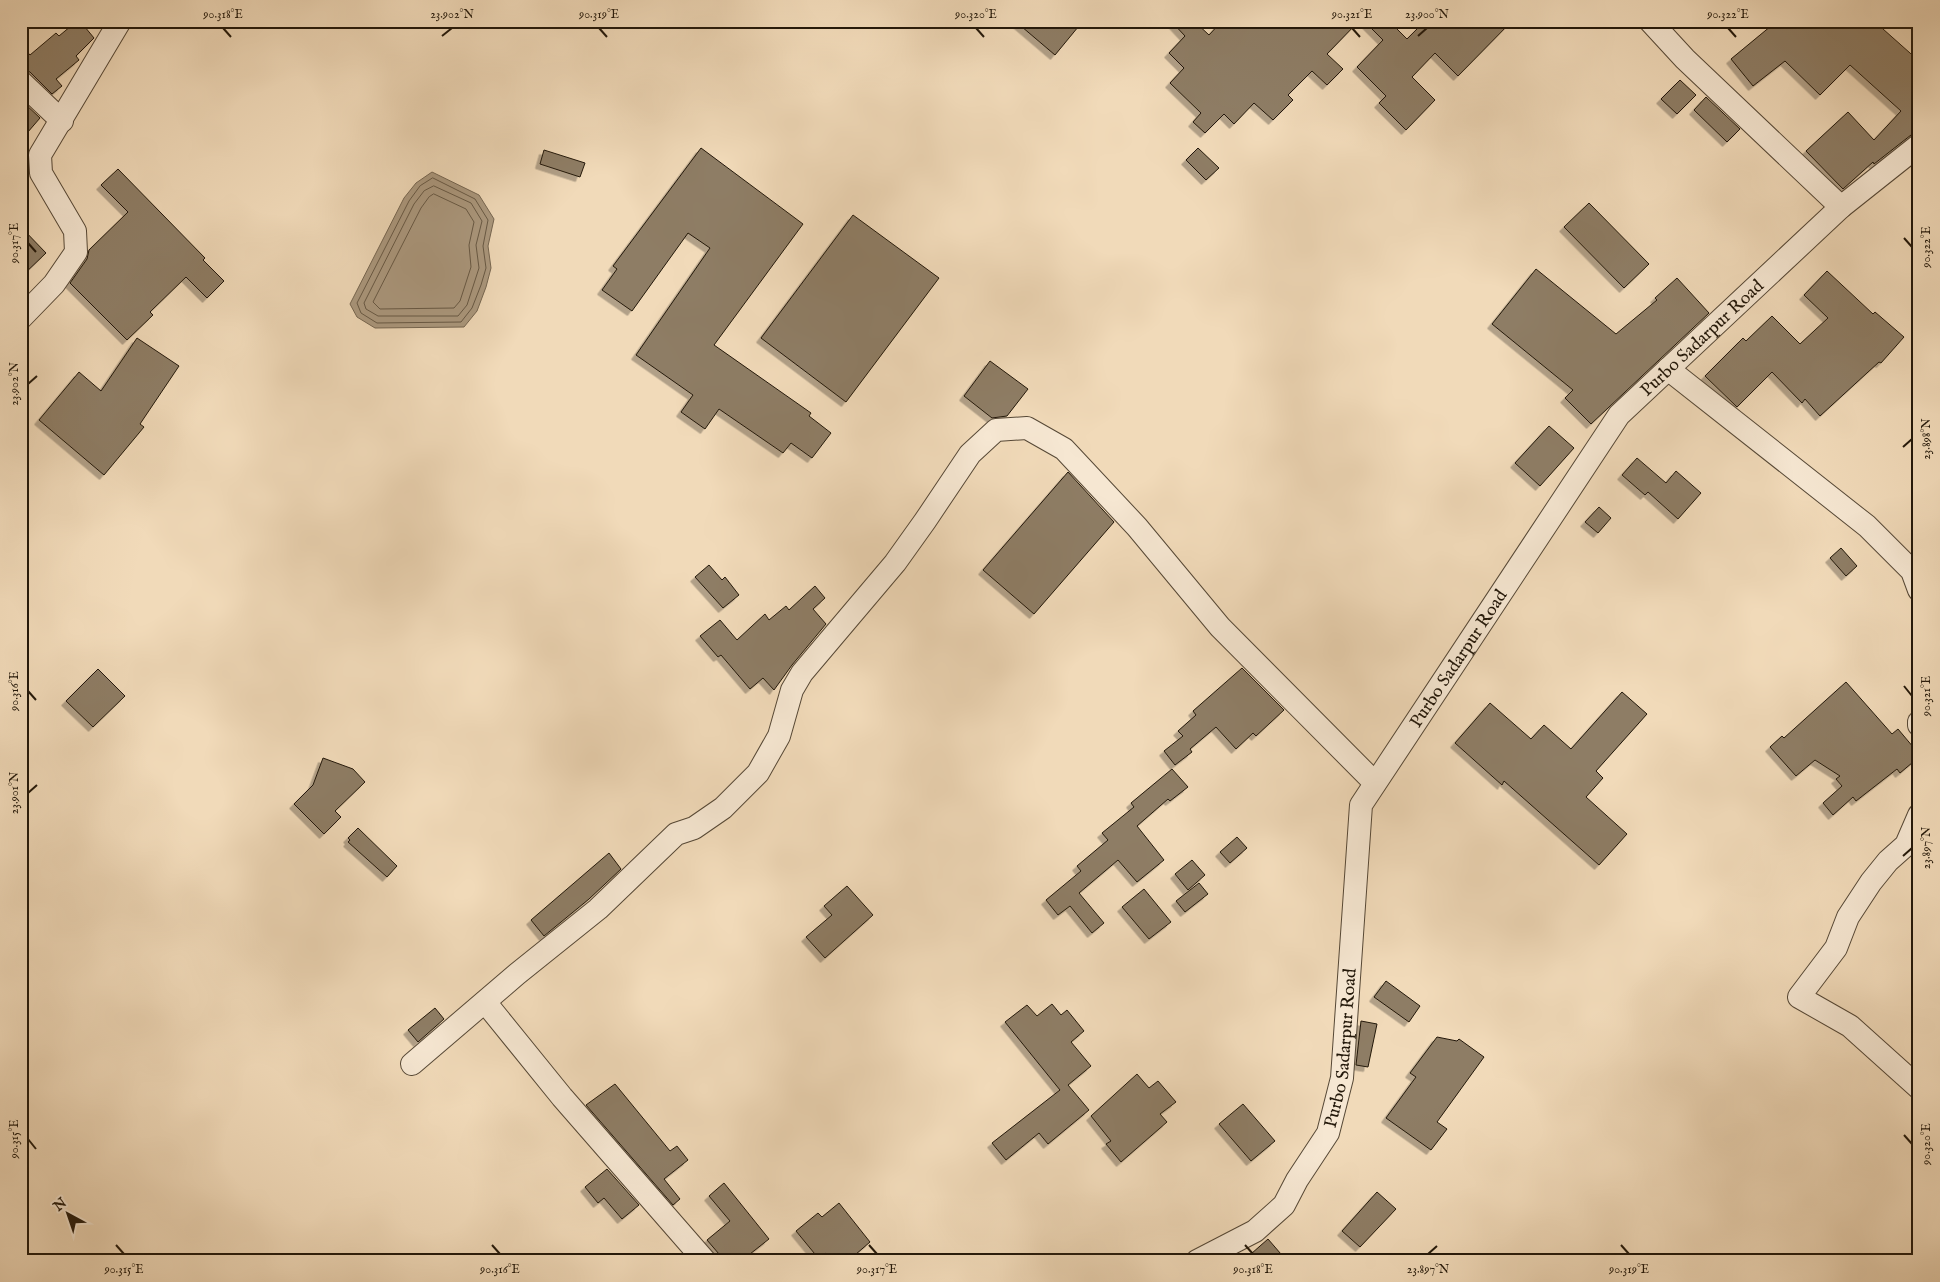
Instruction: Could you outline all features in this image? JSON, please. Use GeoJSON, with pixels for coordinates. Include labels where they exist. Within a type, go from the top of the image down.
{"type":"FeatureCollection","features":[{"type":"Feature","properties":{"kind":"street"},"geometry":{"type":"LineString","coordinates":[[21,318],[54,284],[76,252],[75,231],[41,173],[40,155],[120,21]]}},
{"type":"Feature","properties":{"kind":"street"},"geometry":{"type":"LineString","coordinates":[[1650,21],[1685,59],[1841,207]]}},
{"type":"Feature","properties":{"kind":"street"},"geometry":{"type":"LineString","coordinates":[[21,82],[62,121]]}},
{"type":"Feature","properties":{"kind":"street","name":"Purbo Sadarpur Road"},"geometry":{"type":"LineString","coordinates":[[1197,1261],[1255,1231],[1284,1205],[1297,1180],[1328,1133],[1342,1078],[1361,805],[1375,783],[1619,415],[1841,207],[1919,145]]}},
{"type":"Feature","properties":{"kind":"street"},"geometry":{"type":"LineString","coordinates":[[1668,369],[1866,526],[1912,571],[1919,590]]}},
{"type":"Feature","properties":{"kind":"street"},"geometry":{"type":"LineString","coordinates":[[412,1064],[598,909],[676,834],[694,828],[723,808],[758,772],[779,736],[792,690],[802,673],[895,563],[970,454],[996,430],[1027,428],[1064,450],[1137,527],[1220,627],[1375,783]]}},
{"type":"Feature","properties":{"kind":"street"},"geometry":{"type":"LineString","coordinates":[[1919,815],[1906,846],[1888,861],[1871,882],[1848,917],[1836,948],[1799,997],[1850,1026],[1919,1088]]}},
{"type":"Feature","properties":{"kind":"street"},"geometry":{"type":"LineString","coordinates":[[485,1002],[556,1090],[705,1261]]}},
{"type":"Feature","properties":{"kind":"water"},"geometry":{"type":"Polygon","coordinates":[[[432,172],[479,195],[494,219],[488,246],[491,268],[486,287],[477,311],[464,327],[375,328],[357,317],[350,304],[404,198],[416,183],[432,172]]]}},
{"type":"Feature","properties":{"kind":"building"},"geometry":{"type":"Polygon","coordinates":[[[77,21],[80,21],[94,38],[76,56],[79,60],[56,79],[62,86],[52,94],[30,72],[21,69],[21,45],[30,55],[56,33],[59,36],[77,21]]]}},
{"type":"Feature","properties":{"kind":"building"},"geometry":{"type":"Polygon","coordinates":[[[1015,21],[1083,21],[1055,55],[1015,21]]]}},
{"type":"Feature","properties":{"kind":"building"},"geometry":{"type":"Polygon","coordinates":[[[1171,21],[1194,21],[1209,35],[1222,21],[1359,21],[1327,54],[1343,69],[1327,85],[1312,71],[1288,95],[1293,100],[1273,120],[1254,103],[1234,124],[1224,114],[1205,133],[1193,122],[1201,113],[1170,83],[1184,68],[1169,53],[1185,36],[1171,21]]]}},
{"type":"Feature","properties":{"kind":"building"},"geometry":{"type":"Polygon","coordinates":[[[1364,21],[1389,21],[1407,39],[1425,21],[1512,21],[1458,76],[1435,53],[1412,77],[1435,100],[1406,130],[1379,103],[1386,96],[1357,67],[1383,40],[1364,21]]]}},
{"type":"Feature","properties":{"kind":"building"},"geometry":{"type":"Polygon","coordinates":[[[1777,21],[1874,21],[1919,61],[1919,132],[1911,135],[1874,164],[1873,162],[1843,189],[1806,151],[1848,112],[1874,140],[1901,111],[1850,65],[1820,95],[1785,61],[1753,86],[1731,59],[1777,21]]]}},
{"type":"Feature","properties":{"kind":"building"},"geometry":{"type":"Polygon","coordinates":[[[1680,80],[1696,95],[1677,114],[1661,99],[1680,80]]]}},
{"type":"Feature","properties":{"kind":"building"},"geometry":{"type":"Polygon","coordinates":[[[1706,97],[1740,129],[1727,142],[1694,110],[1706,97]]]}},
{"type":"Feature","properties":{"kind":"building"},"geometry":{"type":"Polygon","coordinates":[[[21,100],[40,118],[21,140],[21,100]]]}},
{"type":"Feature","properties":{"kind":"building"},"geometry":{"type":"Polygon","coordinates":[[[701,148],[803,224],[714,345],[811,413],[809,416],[831,433],[812,458],[791,443],[783,453],[719,409],[705,429],[681,412],[693,395],[636,355],[710,248],[688,233],[632,311],[602,290],[617,269],[613,266],[701,148]]]}},
{"type":"Feature","properties":{"kind":"building"},"geometry":{"type":"Polygon","coordinates":[[[1198,148],[1219,168],[1206,180],[1186,160],[1198,148]]]}},
{"type":"Feature","properties":{"kind":"building"},"geometry":{"type":"Polygon","coordinates":[[[544,150],[585,163],[580,177],[540,164],[544,150]]]}},
{"type":"Feature","properties":{"kind":"building"},"geometry":{"type":"Polygon","coordinates":[[[118,169],[205,258],[203,260],[224,281],[207,298],[186,277],[150,312],[153,315],[127,340],[70,283],[87,259],[89,250],[128,212],[101,185],[118,169]]]}},
{"type":"Feature","properties":{"kind":"building"},"geometry":{"type":"Polygon","coordinates":[[[1589,203],[1649,264],[1624,288],[1564,227],[1589,203]]]}},
{"type":"Feature","properties":{"kind":"building"},"geometry":{"type":"Polygon","coordinates":[[[853,215],[939,278],[846,402],[761,338],[853,215]]]}},
{"type":"Feature","properties":{"kind":"building"},"geometry":{"type":"Polygon","coordinates":[[[21,227],[46,253],[21,277],[21,227]]]}},
{"type":"Feature","properties":{"kind":"building"},"geometry":{"type":"Polygon","coordinates":[[[1536,269],[1616,334],[1657,300],[1655,298],[1677,278],[1709,313],[1591,424],[1565,398],[1573,390],[1492,324],[1536,269]]]}},
{"type":"Feature","properties":{"kind":"building"},"geometry":{"type":"Polygon","coordinates":[[[1827,271],[1873,314],[1875,312],[1904,337],[1881,363],[1879,362],[1820,416],[1805,399],[1802,403],[1772,372],[1737,407],[1705,376],[1743,338],[1746,341],[1772,316],[1800,344],[1828,318],[1804,295],[1827,271]]]}},
{"type":"Feature","properties":{"kind":"building"},"geometry":{"type":"Polygon","coordinates":[[[137,338],[179,366],[140,424],[144,427],[104,475],[39,420],[79,372],[101,391],[137,338]]]}},
{"type":"Feature","properties":{"kind":"building"},"geometry":{"type":"Polygon","coordinates":[[[990,361],[1028,389],[1007,416],[992,418],[964,396],[990,361]]]}},
{"type":"Feature","properties":{"kind":"building"},"geometry":{"type":"Polygon","coordinates":[[[1549,426],[1574,448],[1540,486],[1515,463],[1549,426]]]}},
{"type":"Feature","properties":{"kind":"building"},"geometry":{"type":"Polygon","coordinates":[[[1637,458],[1666,483],[1676,471],[1701,493],[1678,519],[1648,492],[1645,495],[1622,475],[1637,458]]]}},
{"type":"Feature","properties":{"kind":"building"},"geometry":{"type":"Polygon","coordinates":[[[1068,472],[1114,522],[1034,614],[983,570],[1068,472]]]}},
{"type":"Feature","properties":{"kind":"building"},"geometry":{"type":"Polygon","coordinates":[[[1599,507],[1611,518],[1598,533],[1585,522],[1599,507]]]}},
{"type":"Feature","properties":{"kind":"building"},"geometry":{"type":"Polygon","coordinates":[[[1841,548],[1857,566],[1846,576],[1830,558],[1841,548]]]}},
{"type":"Feature","properties":{"kind":"building"},"geometry":{"type":"Polygon","coordinates":[[[709,565],[722,580],[725,577],[739,595],[723,608],[695,577],[709,565]]]}},
{"type":"Feature","properties":{"kind":"building"},"geometry":{"type":"Polygon","coordinates":[[[815,586],[825,598],[813,609],[826,624],[774,690],[763,678],[750,689],[721,655],[718,657],[700,636],[720,620],[737,640],[765,614],[769,620],[786,606],[789,610],[815,586]]]}},
{"type":"Feature","properties":{"kind":"building"},"geometry":{"type":"Polygon","coordinates":[[[1242,668],[1284,710],[1256,736],[1253,733],[1236,749],[1216,727],[1190,749],[1192,752],[1175,765],[1164,751],[1183,736],[1178,731],[1196,715],[1193,711],[1242,668]]]}},
{"type":"Feature","properties":{"kind":"building"},"geometry":{"type":"Polygon","coordinates":[[[98,669],[125,696],[93,727],[66,701],[98,669]]]}},
{"type":"Feature","properties":{"kind":"building"},"geometry":{"type":"Polygon","coordinates":[[[1846,682],[1892,734],[1898,729],[1919,754],[1919,757],[1900,773],[1897,769],[1856,801],[1853,797],[1833,815],[1823,803],[1842,786],[1836,779],[1840,776],[1815,760],[1796,776],[1770,747],[1782,736],[1784,738],[1846,682]]]}},
{"type":"Feature","properties":{"kind":"building"},"geometry":{"type":"Polygon","coordinates":[[[1622,692],[1647,714],[1596,771],[1603,778],[1586,797],[1627,834],[1599,865],[1504,781],[1502,785],[1455,743],[1490,703],[1531,739],[1544,725],[1571,749],[1622,692]]]}},
{"type":"Feature","properties":{"kind":"building"},"geometry":{"type":"Polygon","coordinates":[[[323,758],[353,769],[365,782],[335,811],[341,817],[324,834],[294,804],[313,785],[323,758]]]}},
{"type":"Feature","properties":{"kind":"building"},"geometry":{"type":"Polygon","coordinates":[[[1172,769],[1188,787],[1170,801],[1168,799],[1137,826],[1164,860],[1137,882],[1118,860],[1079,893],[1104,923],[1092,933],[1070,906],[1058,915],[1046,900],[1081,871],[1077,866],[1108,840],[1102,833],[1134,807],[1131,803],[1172,769]]]}},
{"type":"Feature","properties":{"kind":"building"},"geometry":{"type":"Polygon","coordinates":[[[358,828],[397,866],[387,877],[348,842],[350,840],[348,838],[358,828]]]}},
{"type":"Feature","properties":{"kind":"building"},"geometry":{"type":"Polygon","coordinates":[[[1237,837],[1247,848],[1230,863],[1220,852],[1237,837]]]}},
{"type":"Feature","properties":{"kind":"building"},"geometry":{"type":"Polygon","coordinates":[[[609,853],[621,869],[589,899],[544,936],[531,920],[609,853]]]}},
{"type":"Feature","properties":{"kind":"building"},"geometry":{"type":"Polygon","coordinates":[[[1192,860],[1205,875],[1188,890],[1175,874],[1192,860]]]}},
{"type":"Feature","properties":{"kind":"building"},"geometry":{"type":"Polygon","coordinates":[[[1199,883],[1208,894],[1185,912],[1176,901],[1199,883]]]}},
{"type":"Feature","properties":{"kind":"building"},"geometry":{"type":"Polygon","coordinates":[[[847,886],[873,915],[825,958],[806,937],[832,915],[824,906],[847,886]]]}},
{"type":"Feature","properties":{"kind":"building"},"geometry":{"type":"Polygon","coordinates":[[[1144,889],[1171,922],[1149,939],[1122,907],[1144,889]]]}},
{"type":"Feature","properties":{"kind":"building"},"geometry":{"type":"Polygon","coordinates":[[[1386,981],[1420,1006],[1409,1022],[1374,997],[1386,981]]]}},
{"type":"Feature","properties":{"kind":"building"},"geometry":{"type":"Polygon","coordinates":[[[1052,1004],[1061,1015],[1067,1010],[1084,1031],[1071,1042],[1091,1066],[1068,1085],[1089,1110],[1048,1144],[1039,1133],[1006,1160],[992,1143],[1060,1090],[1005,1022],[1027,1005],[1037,1016],[1052,1004]]]}},
{"type":"Feature","properties":{"kind":"building"},"geometry":{"type":"Polygon","coordinates":[[[435,1008],[444,1019],[418,1042],[408,1030],[435,1008]]]}},
{"type":"Feature","properties":{"kind":"building"},"geometry":{"type":"Polygon","coordinates":[[[1361,1021],[1377,1024],[1368,1067],[1356,1065],[1361,1021]]]}},
{"type":"Feature","properties":{"kind":"building"},"geometry":{"type":"Polygon","coordinates":[[[1437,1037],[1457,1041],[1459,1039],[1484,1057],[1437,1122],[1447,1129],[1431,1150],[1386,1118],[1416,1077],[1410,1073],[1437,1037]]]}},
{"type":"Feature","properties":{"kind":"building"},"geometry":{"type":"Polygon","coordinates":[[[1137,1074],[1149,1088],[1158,1081],[1176,1102],[1160,1114],[1167,1122],[1121,1162],[1106,1144],[1111,1141],[1091,1116],[1137,1074]]]}},
{"type":"Feature","properties":{"kind":"building"},"geometry":{"type":"Polygon","coordinates":[[[615,1084],[670,1151],[677,1146],[688,1160],[664,1179],[680,1199],[673,1205],[586,1105],[615,1084]]]}},
{"type":"Feature","properties":{"kind":"building"},"geometry":{"type":"Polygon","coordinates":[[[1243,1104],[1275,1141],[1251,1161],[1219,1124],[1243,1104]]]}},
{"type":"Feature","properties":{"kind":"building"},"geometry":{"type":"Polygon","coordinates":[[[607,1169],[639,1205],[622,1219],[604,1198],[598,1203],[585,1187],[607,1169]]]}},
{"type":"Feature","properties":{"kind":"building"},"geometry":{"type":"Polygon","coordinates":[[[724,1183],[769,1239],[750,1254],[756,1261],[725,1261],[707,1240],[730,1221],[709,1196],[724,1183]]]}},
{"type":"Feature","properties":{"kind":"building"},"geometry":{"type":"Polygon","coordinates":[[[1377,1192],[1396,1209],[1360,1247],[1342,1231],[1377,1192]]]}},
{"type":"Feature","properties":{"kind":"building"},"geometry":{"type":"Polygon","coordinates":[[[839,1203],[870,1242],[848,1261],[832,1261],[826,1253],[819,1259],[796,1231],[818,1213],[822,1217],[839,1203]]]}},
{"type":"Feature","properties":{"kind":"building"},"geometry":{"type":"Polygon","coordinates":[[[1268,1239],[1287,1261],[1243,1261],[1268,1239]]]}}]}
